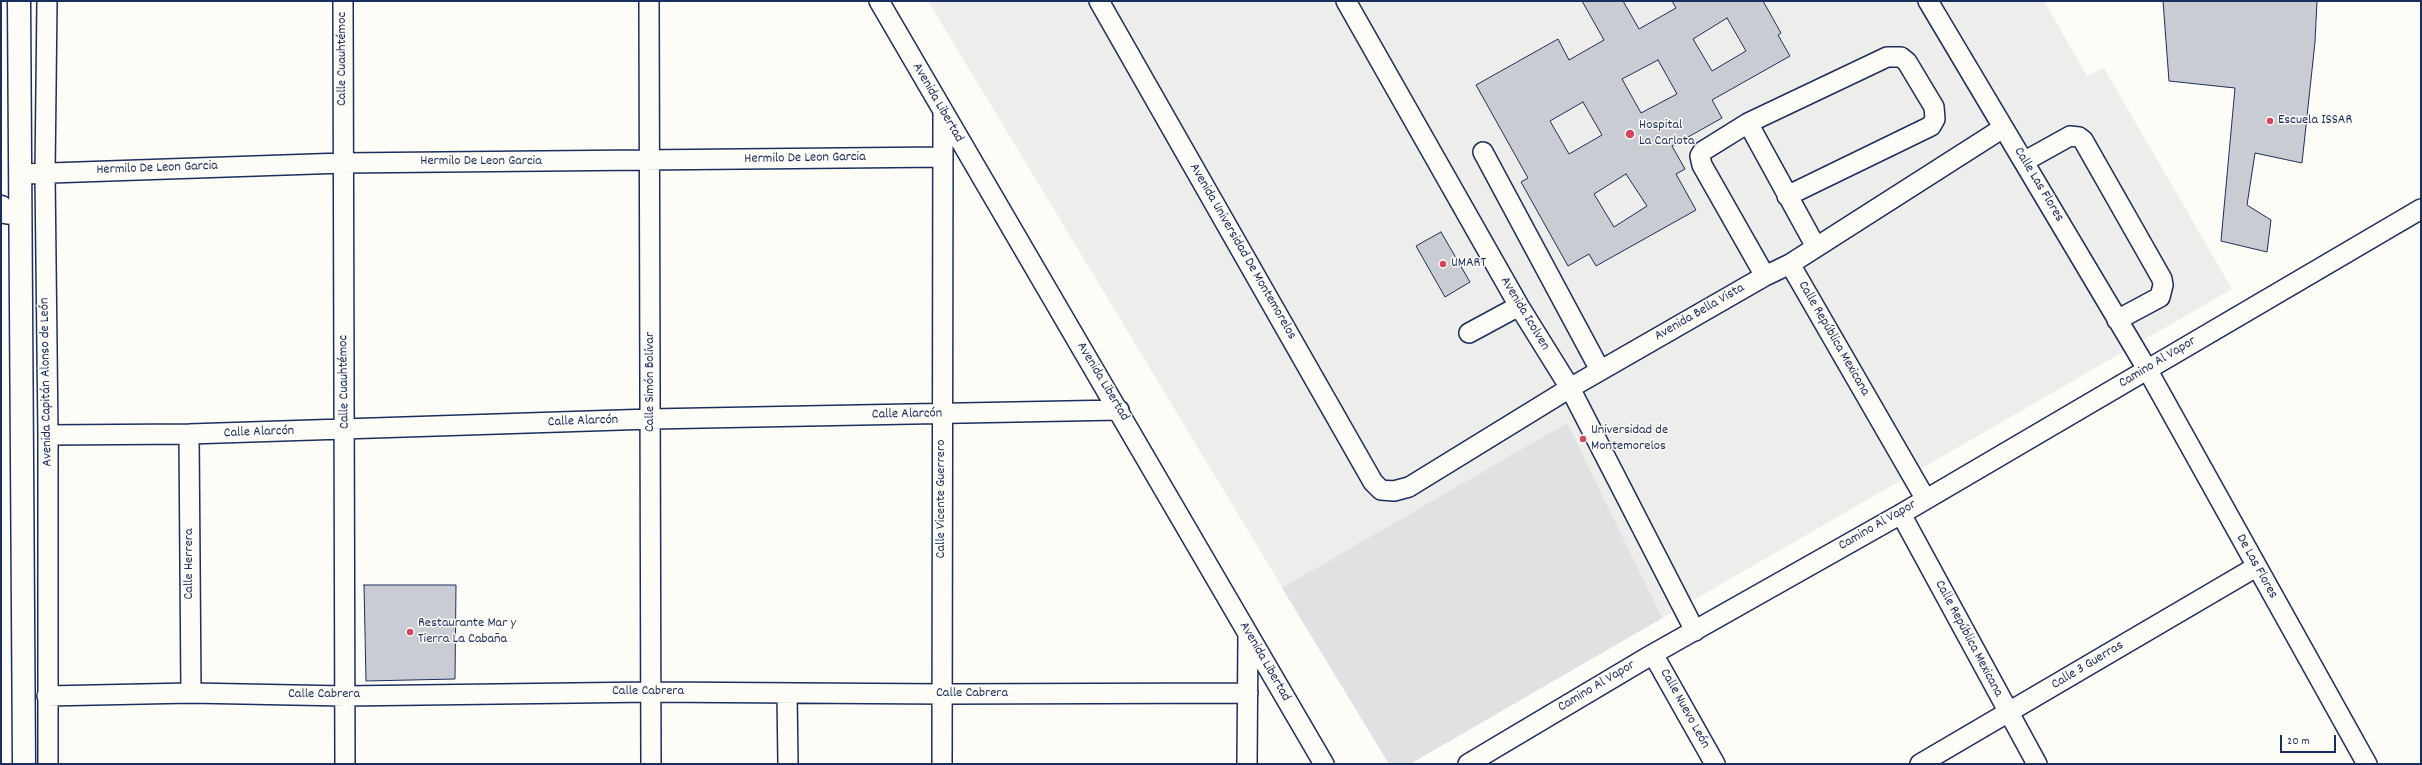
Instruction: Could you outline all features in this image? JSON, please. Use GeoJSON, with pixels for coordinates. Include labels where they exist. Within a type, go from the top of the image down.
{"type":"FeatureCollection","features":[{"type":"Feature","properties":{"kind":"main road"},"geometry":{"type":"LineString","coordinates":[[11,1],[19,42]]}},
{"type":"Feature","properties":{"kind":"main road","name":"Avenida Capitán Alonso de León"},"geometry":{"type":"LineString","coordinates":[[19,1],[21,174],[11,211],[24,764]]}},
{"type":"Feature","properties":{"kind":"street","name":"Avenida Capitán Alonso de León"},"geometry":{"type":"LineString","coordinates":[[47,1],[44,174],[48,435],[48,764]]}},
{"type":"Feature","properties":{"kind":"street","name":"Calle Cuauhtémoc"},"geometry":{"type":"LineString","coordinates":[[343,1],[346,430],[346,764]]}},
{"type":"Feature","properties":{"kind":"street","name":"Calle Simón Bolívar"},"geometry":{"type":"LineString","coordinates":[[649,1],[651,764]]}},
{"type":"Feature","properties":{"kind":"street","name":"Avenida Libertad"},"geometry":{"type":"LineString","coordinates":[[878,1],[943,114],[1119,410],[1324,764]]}},
{"type":"Feature","properties":{"kind":"street","name":"Avenida Universidad De Montemorelos"},"geometry":{"type":"LineString","coordinates":[[1099,1],[1374,482],[1381,490],[1394,491]]}},
{"type":"Feature","properties":{"kind":"street","name":"Avenida Icolven"},"geometry":{"type":"LineString","coordinates":[[1346,1],[1519,306],[1570,388],[1695,631]]}},
{"type":"Feature","properties":{"kind":"street","name":"Calle Las Flores"},"geometry":{"type":"LineString","coordinates":[[1928,1],[2147,370]]}},
{"type":"Feature","properties":{"kind":"street"},"geometry":{"type":"LineString","coordinates":[[1765,276],[1700,160],[1703,151],[1748,123],[1887,57],[1901,57],[1908,62],[1934,107],[1935,119],[1931,126],[1787,196]]}},
{"type":"Feature","properties":{"kind":"street","name":"Calle Vicente Guerrero"},"geometry":{"type":"LineString","coordinates":[[942,764],[944,694],[942,415],[943,114]]}},
{"type":"Feature","properties":{"kind":"street"},"geometry":{"type":"LineString","coordinates":[[1748,123],[1816,247]]}},
{"type":"Feature","properties":{"kind":"street","name":"Avenida Bella Vista"},"geometry":{"type":"LineString","coordinates":[[1394,491],[1409,487],[1600,370],[1765,276],[1790,264],[2003,128]]}},
{"type":"Feature","properties":{"kind":"street"},"geometry":{"type":"LineString","coordinates":[[2024,161],[2070,136],[2079,137],[2083,140],[2162,279],[2163,285],[2160,297],[2118,320]]}},
{"type":"Feature","properties":{"kind":"street"},"geometry":{"type":"LineString","coordinates":[[1483,152],[1600,370]]}},
{"type":"Feature","properties":{"kind":"street","name":"Hermilo De Leon Garcia"},"geometry":{"type":"LineString","coordinates":[[21,174],[343,163],[942,157]]}},
{"type":"Feature","properties":{"kind":"street","name":"Camino Al Vapor"},"geometry":{"type":"LineString","coordinates":[[1468,764],[1653,654],[1901,514],[1925,498],[2147,370],[2287,285],[2421,209]]}},
{"type":"Feature","properties":{"kind":"street","name":"Calle República Mexicana"},"geometry":{"type":"LineString","coordinates":[[1790,264],[1925,498]]}},
{"type":"Feature","properties":{"kind":"street"},"geometry":{"type":"LineString","coordinates":[[1469,333],[1519,306]]}},
{"type":"Feature","properties":{"kind":"street","name":"De Las Flores"},"geometry":{"type":"LineString","coordinates":[[2147,370],[2366,764]]}},
{"type":"Feature","properties":{"kind":"street","name":"Calle Alarcón"},"geometry":{"type":"LineString","coordinates":[[48,435],[188,434],[651,419],[942,415],[1119,410]]}},
{"type":"Feature","properties":{"kind":"street","name":"Calle Herrera"},"geometry":{"type":"LineString","coordinates":[[188,434],[191,694]]}},
{"type":"Feature","properties":{"kind":"street","name":"Calle República Mexicana"},"geometry":{"type":"LineString","coordinates":[[1901,514],[2037,764]]}},
{"type":"Feature","properties":{"kind":"street","name":"Calle 3 Guerras"},"geometry":{"type":"LineString","coordinates":[[1920,764],[2256,567]]}},
{"type":"Feature","properties":{"kind":"street"},"geometry":{"type":"LineString","coordinates":[[1248,635],[1248,764]]}},
{"type":"Feature","properties":{"kind":"street","name":"Calle Nuevo León"},"geometry":{"type":"LineString","coordinates":[[1653,654],[1715,764]]}},
{"type":"Feature","properties":{"kind":"street","name":"Calle Cabrera"},"geometry":{"type":"LineString","coordinates":[[48,696],[191,694],[345,696],[651,692],[944,694],[1248,693]]}},
{"type":"Feature","properties":{"kind":"street"},"geometry":{"type":"LineString","coordinates":[[787,693],[788,764]]}},
{"type":"Feature","properties":{"kind":"shaded area","name":"Universidad de Montemorelos"},"geometry":{"type":"Polygon","coordinates":[[[928,1],[2044,1],[2087,76],[2104,68],[2232,289],[1410,764],[1389,764],[928,1]]]}},
{"type":"Feature","properties":{"kind":"shaded area"},"geometry":{"type":"Polygon","coordinates":[[[1567,423],[1662,618],[1410,764],[1389,764],[1282,588],[1567,423]]]}},
{"type":"Feature","properties":{"kind":"building","name":"Hospital La Carlota"},"geometry":{"type":"Polygon","coordinates":[[[1582,1],[1623,1],[1639,29],[1676,8],[1672,1],[1763,1],[1781,33],[1778,35],[1790,56],[1712,100],[1722,118],[1672,146],[1685,169],[1676,174],[1696,210],[1596,266],[1589,254],[1568,266],[1521,182],[1528,178],[1476,85],[1558,39],[1569,60],[1604,40],[1582,1]],[[1727,18],[1693,39],[1712,71],[1746,51],[1727,18]],[[1658,60],[1622,79],[1641,113],[1677,94],[1658,60]],[[1583,102],[1550,121],[1569,154],[1602,135],[1583,102]],[[1626,174],[1594,194],[1614,227],[1647,206],[1626,174]]]}},
{"type":"Feature","properties":{"kind":"building","name":"Escuela ISSAR"},"geometry":{"type":"Polygon","coordinates":[[[2163,1],[2317,1],[2315,42],[2302,163],[2255,153],[2247,205],[2271,220],[2267,252],[2221,241],[2235,88],[2169,81],[2163,1]]]}},
{"type":"Feature","properties":{"kind":"building","name":"UMART"},"geometry":{"type":"Polygon","coordinates":[[[1441,232],[1470,282],[1445,297],[1416,246],[1441,232]]]}},
{"type":"Feature","properties":{"kind":"building","name":"Restaurante Mar y Tierra La Cabaña"},"geometry":{"type":"Polygon","coordinates":[[[364,585],[456,585],[455,679],[366,681],[364,585]]]}},
{"type":"Feature","properties":{"kind":"place","name":"Escuela ISSAR"},"geometry":{"type":"Point","coordinates":[2270,121]}},
{"type":"Feature","properties":{"kind":"place","name":"Hospital La Carlota"},"geometry":{"type":"Point","coordinates":[1630,134]}},
{"type":"Feature","properties":{"kind":"place","name":"UMART"},"geometry":{"type":"Point","coordinates":[1443,264]}},
{"type":"Feature","properties":{"kind":"place","name":"Universidad de Montemorelos"},"geometry":{"type":"Point","coordinates":[1583,439]}},
{"type":"Feature","properties":{"kind":"place","name":"Restaurante Mar y Tierra La Cabaña"},"geometry":{"type":"Point","coordinates":[410,632]}}]}
